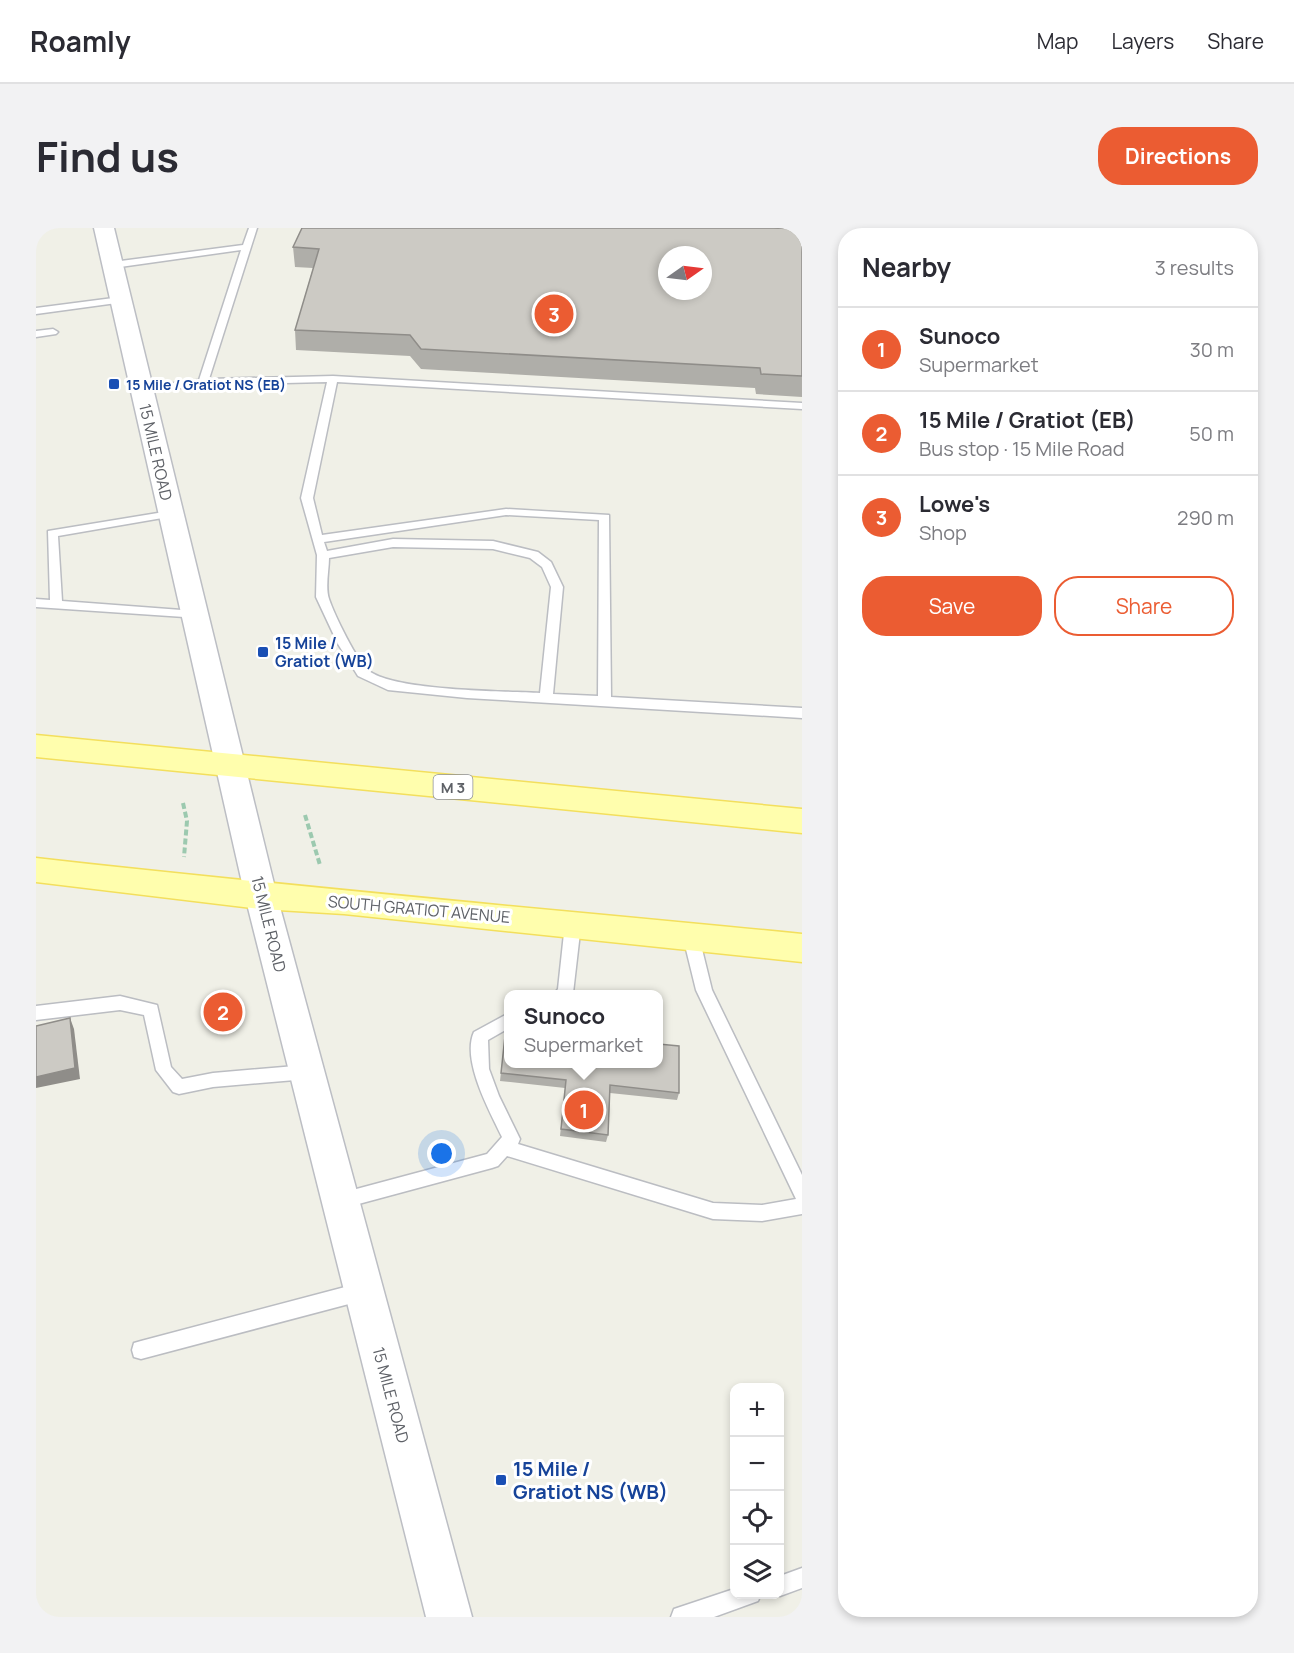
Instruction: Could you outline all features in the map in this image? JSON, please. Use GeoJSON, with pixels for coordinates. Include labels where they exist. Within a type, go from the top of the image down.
{"type":"FeatureCollection","features":[{"type":"Feature","properties":{"kind":"main road","name":"15 MILE ROAD"},"geometry":{"type":"LineString","coordinates":[[104,228],[261,896],[449,1617]]}},
{"type":"Feature","properties":{"kind":"main road","name":"M 3"},"geometry":{"type":"LineString","coordinates":[[36,746],[802,821]]}},
{"type":"Feature","properties":{"kind":"main road","name":"SOUTH GRATIOT AVENUE"},"geometry":{"type":"LineString","coordinates":[[36,870],[261,896],[344,901],[802,948]]}},
{"type":"Feature","properties":{"kind":"lane"},"geometry":{"type":"LineString","coordinates":[[203,382],[253,228]]}},
{"type":"Feature","properties":{"kind":"lane"},"geometry":{"type":"LineString","coordinates":[[113,265],[247,247]]}},
{"type":"Feature","properties":{"kind":"lane"},"geometry":{"type":"LineString","coordinates":[[36,311],[121,300]]}},
{"type":"Feature","properties":{"kind":"lane"},"geometry":{"type":"LineString","coordinates":[[36,334],[53,332]]}},
{"type":"Feature","properties":{"kind":"lane"},"geometry":{"type":"LineString","coordinates":[[333,380],[307,498],[323,555],[322,597],[344,644],[363,673],[388,686],[802,713]]}},
{"type":"Feature","properties":{"kind":"lane"},"geometry":{"type":"LineString","coordinates":[[142,390],[203,382],[333,380],[802,406]]}},
{"type":"Feature","properties":{"kind":"lane"},"geometry":{"type":"LineString","coordinates":[[317,540],[506,512],[605,517],[604,701]]}},
{"type":"Feature","properties":{"kind":"lane"},"geometry":{"type":"LineString","coordinates":[[56,606],[52,533],[170,514]]}},
{"type":"Feature","properties":{"kind":"lane"},"geometry":{"type":"LineString","coordinates":[[323,555],[393,543],[493,545],[534,555],[547,565],[557,587],[546,698]]}},
{"type":"Feature","properties":{"kind":"lane"},"geometry":{"type":"LineString","coordinates":[[36,603],[195,615]]}},
{"type":"Feature","properties":{"kind":"lane"},"geometry":{"type":"LineString","coordinates":[[565,990],[573,924]]}},
{"type":"Feature","properties":{"kind":"lane"},"geometry":{"type":"LineString","coordinates":[[691,937],[704,990],[802,1193]]}},
{"type":"Feature","properties":{"kind":"lane"},"geometry":{"type":"LineString","coordinates":[[36,1013],[120,1003],[151,1010],[164,1070],[179,1087],[213,1080],[307,1072]]}},
{"type":"Feature","properties":{"kind":"lane"},"geometry":{"type":"LineString","coordinates":[[340,1201],[492,1160],[512,1139],[491,1097],[481,1069],[480,1037],[504,1023]]}},
{"type":"Feature","properties":{"kind":"lane"},"geometry":{"type":"LineString","coordinates":[[504,1147],[713,1210],[762,1213],[802,1206]]}},
{"type":"Feature","properties":{"kind":"lane"},"geometry":{"type":"LineString","coordinates":[[141,1350],[364,1291]]}},
{"type":"Feature","properties":{"kind":"lane"},"geometry":{"type":"LineString","coordinates":[[784,1585],[802,1578]]}},
{"type":"Feature","properties":{"kind":"lane"},"geometry":{"type":"LineString","coordinates":[[682,1617],[736,1599]]}},
{"type":"Feature","properties":{"kind":"path"},"geometry":{"type":"LineString","coordinates":[[183,803],[187,821],[184,856]]}},
{"type":"Feature","properties":{"kind":"path"},"geometry":{"type":"LineString","coordinates":[[305,815],[320,865]]}},
{"type":"Feature","properties":{"kind":"building"},"geometry":{"type":"Polygon","coordinates":[[[302,228],[802,229],[802,376],[761,374],[760,368],[421,349],[410,335],[295,330],[319,249],[293,247],[302,228]]]}},
{"type":"Feature","properties":{"kind":"building"},"geometry":{"type":"Polygon","coordinates":[[[70,1018],[75,1068],[36,1077],[36,1026],[70,1018]]]}},
{"type":"Feature","properties":{"kind":"building"},"geometry":{"type":"Polygon","coordinates":[[[663,1044],[679,1046],[679,1093],[610,1085],[608,1135],[561,1129],[566,1080],[501,1073],[504,1045],[504,1068],[663,1068],[663,1044]]]}},
{"type":"Feature","properties":{"kind":"place","name":"Lowe's"},"geometry":{"type":"Point","coordinates":[554,314]}},
{"type":"Feature","properties":{"kind":"place","name":"15 Mile / Gratiot NS (EB)"},"geometry":{"type":"Point","coordinates":[114,384]}},
{"type":"Feature","properties":{"kind":"place","name":"15 Mile / Gratiot (WB)"},"geometry":{"type":"Point","coordinates":[263,652]}},
{"type":"Feature","properties":{"kind":"place","name":"15 Mile / Gratiot (EB)"},"geometry":{"type":"Point","coordinates":[223,1012]}},
{"type":"Feature","properties":{"kind":"place","name":"Sunoco"},"geometry":{"type":"Point","coordinates":[584,1110]}},
{"type":"Feature","properties":{"kind":"place","name":"15 Mile / Gratiot NS (WB)"},"geometry":{"type":"Point","coordinates":[501,1480]}}]}
